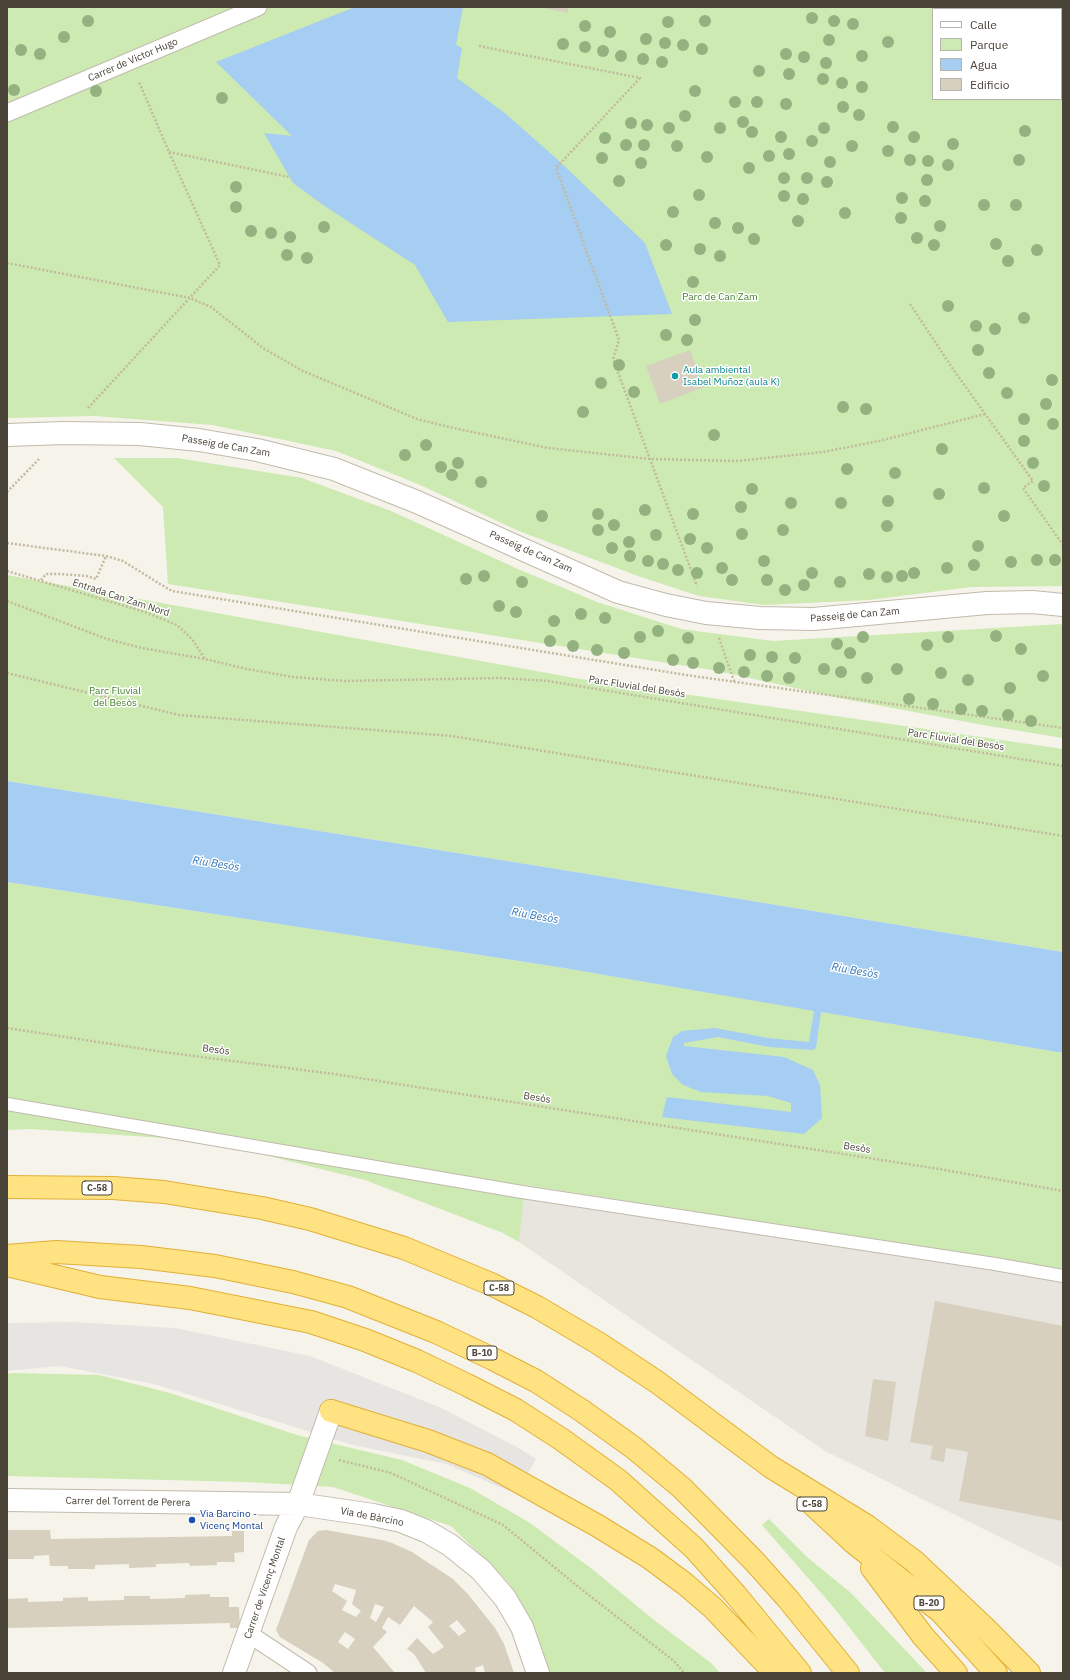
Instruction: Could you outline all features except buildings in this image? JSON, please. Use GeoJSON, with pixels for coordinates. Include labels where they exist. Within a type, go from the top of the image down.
{"type":"FeatureCollection","features":[{"type":"Feature","properties":{"kind":"highway","name":"C-58"},"geometry":{"type":"LineString","coordinates":[[7,1187],[113,1188],[187,1196],[262,1208],[310,1219],[404,1248],[491,1284],[537,1307],[598,1343],[657,1382],[771,1467],[853,1542]]}},
{"type":"Feature","properties":{"kind":"highway","name":"B-10"},"geometry":{"type":"LineString","coordinates":[[7,1256],[56,1252],[141,1257],[223,1267],[293,1282],[348,1297],[430,1329],[494,1359],[536,1381],[581,1410],[634,1448],[682,1488],[788,1599],[848,1673]]}},
{"type":"Feature","properties":{"kind":"highway"},"geometry":{"type":"LineString","coordinates":[[7,1265],[100,1287],[190,1298],[311,1322],[365,1340],[417,1361],[474,1388],[516,1410],[561,1439],[618,1480],[694,1548],[736,1595],[800,1673]]}},
{"type":"Feature","properties":{"kind":"highway"},"geometry":{"type":"LineString","coordinates":[[331,1411],[428,1441],[487,1464],[598,1526],[650,1558],[685,1584],[713,1608],[775,1673]]}},
{"type":"Feature","properties":{"kind":"highway"},"geometry":{"type":"LineString","coordinates":[[771,1467],[867,1526],[914,1561],[987,1630],[1029,1673]]}},
{"type":"Feature","properties":{"kind":"highway"},"geometry":{"type":"LineString","coordinates":[[853,1542],[923,1636],[956,1673]]}},
{"type":"Feature","properties":{"kind":"highway","name":"B-20"},"geometry":{"type":"LineString","coordinates":[[853,1542],[941,1612],[996,1673]]}},
{"type":"Feature","properties":{"kind":"street","name":"Carrer de Victor Hugo"},"geometry":{"type":"LineString","coordinates":[[7,113],[258,7]]}},
{"type":"Feature","properties":{"kind":"street","name":"Passeig de Can Zam"},"geometry":{"type":"LineString","coordinates":[[7,435],[64,433],[140,434],[192,439],[257,450],[334,469],[416,502],[618,592],[666,605],[706,613],[760,618],[813,620],[987,603],[1032,602],[1063,605]]}},
{"type":"Feature","properties":{"kind":"street","name":"Carrer de Vicenç Montal"},"geometry":{"type":"LineString","coordinates":[[234,1673],[286,1527],[298,1504],[331,1411]]}},
{"type":"Feature","properties":{"kind":"street","name":"Carrer del Torrent de Perera"},"geometry":{"type":"LineString","coordinates":[[7,1500],[298,1504]]}},
{"type":"Feature","properties":{"kind":"street","name":"Via de Bàrcino"},"geometry":{"type":"LineString","coordinates":[[298,1504],[373,1515],[401,1521],[450,1545],[482,1570],[505,1598],[522,1627],[538,1673]]}},
{"type":"Feature","properties":{"kind":"street"},"geometry":{"type":"LineString","coordinates":[[249,1634],[308,1673]]}},
{"type":"Feature","properties":{"kind":"lane"},"geometry":{"type":"LineString","coordinates":[[7,1104],[522,1192],[995,1264],[1063,1276]]}},
{"type":"Feature","properties":{"kind":"path"},"geometry":{"type":"LineString","coordinates":[[479,46],[640,78],[556,168],[619,340],[613,359],[700,593]]}},
{"type":"Feature","properties":{"kind":"path"},"geometry":{"type":"LineString","coordinates":[[86,410],[220,265],[168,152],[131,61]]}},
{"type":"Feature","properties":{"kind":"path"},"geometry":{"type":"LineString","coordinates":[[168,152],[289,177]]}},
{"type":"Feature","properties":{"kind":"path"},"geometry":{"type":"LineString","coordinates":[[7,263],[190,298],[211,307],[263,348],[303,371],[417,419],[548,448],[650,458],[737,461],[824,452],[879,441],[985,414]]}},
{"type":"Feature","properties":{"kind":"path"},"geometry":{"type":"LineString","coordinates":[[910,304],[952,369],[1033,481],[1023,488],[1063,545]]}},
{"type":"Feature","properties":{"kind":"path"},"geometry":{"type":"LineString","coordinates":[[7,492],[44,454]]}},
{"type":"Feature","properties":{"kind":"path"},"geometry":{"type":"LineString","coordinates":[[7,543],[106,556],[123,561],[172,591],[629,664],[686,675],[1063,728]]}},
{"type":"Feature","properties":{"kind":"path","name":"Entrada Can Zam Nord"},"geometry":{"type":"LineString","coordinates":[[41,580],[46,574],[87,576],[96,579],[106,556]]}},
{"type":"Feature","properties":{"kind":"path","name":"Entrada Can Zam Nord"},"geometry":{"type":"LineString","coordinates":[[7,571],[41,580],[142,612],[177,625],[192,639],[205,659]]}},
{"type":"Feature","properties":{"kind":"path","name":"Parc Fluvial del Besòs"},"geometry":{"type":"LineString","coordinates":[[7,601],[108,639],[142,648],[293,677],[344,681],[500,678],[548,681],[1063,766]]}},
{"type":"Feature","properties":{"kind":"path"},"geometry":{"type":"LineString","coordinates":[[718,636],[734,681]]}},
{"type":"Feature","properties":{"kind":"path"},"geometry":{"type":"LineString","coordinates":[[7,673],[179,715],[452,736],[1063,836]]}},
{"type":"Feature","properties":{"kind":"path","name":"Besòs"},"geometry":{"type":"LineString","coordinates":[[7,1028],[163,1052],[334,1074],[916,1166],[1063,1191]]}},
{"type":"Feature","properties":{"kind":"path"},"geometry":{"type":"LineString","coordinates":[[315,1455],[391,1473],[503,1525],[580,1589],[674,1661],[684,1673]]}},
{"type":"Feature","properties":{"kind":"shaded area"},"geometry":{"type":"Polygon","coordinates":[[[524,1185],[1063,1269],[1063,1568],[825,1451],[519,1242],[524,1185]]]}},
{"type":"Feature","properties":{"kind":"shaded area"},"geometry":{"type":"Polygon","coordinates":[[[73,1322],[175,1328],[310,1356],[439,1407],[517,1447],[536,1459],[516,1494],[446,1464],[353,1445],[154,1384],[60,1366],[7,1371],[7,1323],[73,1322]]]}},
{"type":"Feature","properties":{"kind":"green space","name":"Parc de Can Zam"},"geometry":{"type":"Polygon","coordinates":[[[7,7],[1063,7],[1063,586],[971,587],[869,600],[764,605],[699,596],[638,576],[519,531],[418,484],[336,451],[213,425],[94,416],[7,418],[7,7]]]}},
{"type":"Feature","properties":{"kind":"green space"},"geometry":{"type":"Polygon","coordinates":[[[114,458],[177,458],[302,478],[391,511],[518,569],[597,602],[681,629],[773,641],[1063,624],[1063,738],[983,725],[840,698],[718,671],[168,584],[163,507],[114,458]]]}},
{"type":"Feature","properties":{"kind":"green space","name":"Parc Fluvial del Besòs"},"geometry":{"type":"Polygon","coordinates":[[[7,575],[580,679],[1063,749],[1063,952],[7,781],[7,575]]]}},
{"type":"Feature","properties":{"kind":"green space"},"geometry":{"type":"Polygon","coordinates":[[[7,882],[564,968],[1063,1053],[1063,1269],[525,1185],[519,1242],[503,1233],[365,1180],[245,1150],[163,1138],[32,1129],[7,1130],[7,882]]]}},
{"type":"Feature","properties":{"kind":"green space"},"geometry":{"type":"Polygon","coordinates":[[[7,1374],[99,1375],[170,1393],[297,1435],[402,1460],[470,1488],[530,1523],[592,1569],[654,1620],[711,1663],[720,1673],[546,1673],[532,1627],[508,1582],[451,1526],[333,1487],[247,1482],[7,1476],[7,1374]]]}},
{"type":"Feature","properties":{"kind":"green space"},"geometry":{"type":"Polygon","coordinates":[[[769,1519],[807,1557],[851,1593],[927,1673],[885,1673],[835,1609],[762,1525],[769,1519]]]}},
{"type":"Feature","properties":{"kind":"water"},"geometry":{"type":"Polygon","coordinates":[[[355,7],[463,7],[456,45],[462,48],[457,78],[506,114],[558,160],[645,243],[672,314],[448,322],[415,265],[323,205],[293,183],[264,133],[292,136],[216,62],[355,7]]]}},
{"type":"Feature","properties":{"kind":"water","name":"Riu Besòs"},"geometry":{"type":"Polygon","coordinates":[[[7,781],[1063,952],[1063,1053],[821,1012],[816,1048],[813,1050],[769,1047],[718,1037],[684,1043],[684,1046],[784,1057],[813,1070],[820,1085],[822,1118],[804,1134],[662,1117],[667,1097],[791,1112],[791,1103],[768,1096],[701,1092],[683,1085],[672,1074],[666,1056],[673,1037],[682,1031],[715,1028],[768,1038],[809,1042],[814,1011],[564,968],[7,882],[7,781]]]}},
{"type":"Feature","properties":{"kind":"place","name":"Aula ambiental Isabel Muñoz (aula K)"},"geometry":{"type":"Point","coordinates":[675,376]}},
{"type":"Feature","properties":{"kind":"place","name":"Via Barcino - Vicenç Montal"},"geometry":{"type":"Point","coordinates":[192,1520]}}]}
